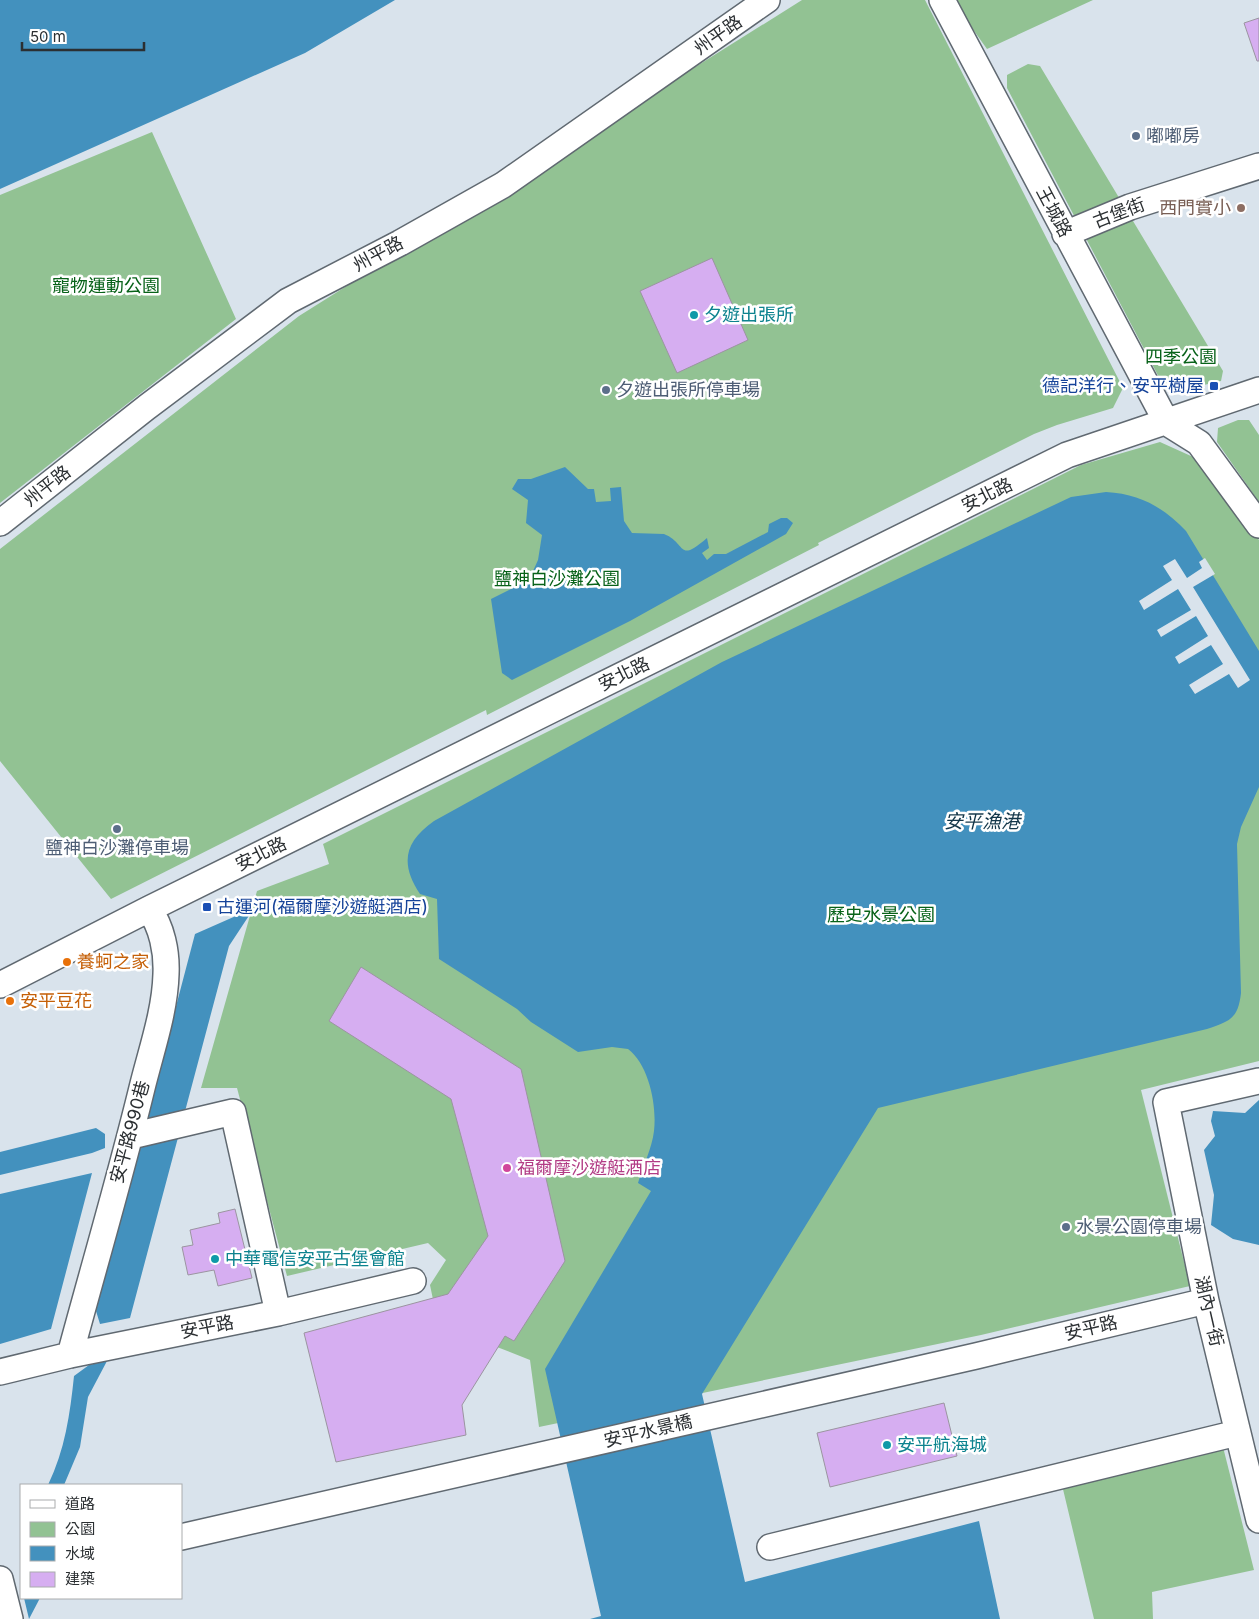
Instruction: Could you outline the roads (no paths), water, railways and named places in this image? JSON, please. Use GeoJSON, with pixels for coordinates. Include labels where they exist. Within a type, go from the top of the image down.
{"type":"FeatureCollection","features":[{"type":"Feature","properties":{"kind":"street","name":"州平路"},"geometry":{"type":"LineString","coordinates":[[0,523],[147,407],[288,301],[400,243],[503,185],[768,0]]}},
{"type":"Feature","properties":{"kind":"street","name":"王城路"},"geometry":{"type":"LineString","coordinates":[[942,0],[1167,423]]}},
{"type":"Feature","properties":{"kind":"street","name":"古堡街"},"geometry":{"type":"LineString","coordinates":[[1065,234],[1130,207],[1259,166]]}},
{"type":"Feature","properties":{"kind":"street","name":"安北路"},"geometry":{"type":"LineString","coordinates":[[0,985],[149,909],[1068,455],[1167,423],[1259,390]]}},
{"type":"Feature","properties":{"kind":"street"},"geometry":{"type":"LineString","coordinates":[[1167,423],[1199,443],[1259,525]]}},
{"type":"Feature","properties":{"kind":"street","name":"安平路990巷"},"geometry":{"type":"LineString","coordinates":[[70,1355],[130,1136],[163,1002],[166,974],[162,939],[156,919],[149,909]]}},
{"type":"Feature","properties":{"kind":"street","name":"湖內一街"},"geometry":{"type":"LineString","coordinates":[[1259,1081],[1166,1102],[1206,1301],[1259,1520]]}},
{"type":"Feature","properties":{"kind":"street"},"geometry":{"type":"LineString","coordinates":[[130,1136],[233,1112],[278,1313]]}},
{"type":"Feature","properties":{"kind":"street","name":"安平路"},"geometry":{"type":"LineString","coordinates":[[0,1372],[70,1355],[278,1313],[413,1281]]}},
{"type":"Feature","properties":{"kind":"street","name":"安平路"},"geometry":{"type":"LineString","coordinates":[[976,1356],[1206,1301]]}},
{"type":"Feature","properties":{"kind":"street","name":"安平水景橋"},"geometry":{"type":"LineString","coordinates":[[182,1537],[976,1356]]}},
{"type":"Feature","properties":{"kind":"street"},"geometry":{"type":"LineString","coordinates":[[770,1547],[1237,1433]]}},
{"type":"Feature","properties":{"kind":"street"},"geometry":{"type":"LineString","coordinates":[[10,1619],[0,1579],[20,1574]]}},
{"type":"Feature","properties":{"kind":"water"},"geometry":{"type":"Polygon","coordinates":[[[0,0],[395,0],[305,53],[0,189],[0,0]]]}},
{"type":"Feature","properties":{"kind":"water"},"geometry":{"type":"Polygon","coordinates":[[[565,467],[588,489],[594,489],[596,502],[611,501],[610,488],[621,487],[624,521],[632,533],[664,534],[686,551],[691,550],[707,538],[709,548],[702,553],[707,560],[714,554],[726,554],[768,532],[769,524],[781,518],[787,518],[793,523],[786,534],[630,621],[512,680],[502,673],[491,599],[529,580],[538,560],[542,535],[526,523],[528,500],[512,489],[518,479],[531,479],[565,467]]]}},
{"type":"Feature","properties":{"kind":"water","name":"安平漁港"},"geometry":{"type":"Polygon","coordinates":[[[1106,492],[1130,496],[1150,503],[1169,515],[1186,531],[1259,651],[1259,787],[1241,827],[1237,844],[1241,993],[1238,1008],[1232,1018],[1207,1029],[878,1108],[702,1394],[745,1582],[979,1521],[1000,1619],[590,1619],[601,1616],[545,1369],[651,1191],[638,1183],[653,1137],[655,1121],[653,1098],[641,1065],[628,1049],[612,1047],[578,1052],[531,1022],[517,1009],[439,959],[437,899],[420,894],[414,883],[408,863],[411,845],[416,837],[434,821],[722,662],[1071,497],[1106,492]]]}},
{"type":"Feature","properties":{"kind":"water"},"geometry":{"type":"Polygon","coordinates":[[[254,908],[229,946],[130,1318],[100,1324],[96,1311],[195,934],[254,908]]]}},
{"type":"Feature","properties":{"kind":"water"},"geometry":{"type":"Polygon","coordinates":[[[1259,1100],[1259,1245],[1233,1239],[1211,1225],[1214,1195],[1204,1150],[1215,1136],[1211,1121],[1213,1111],[1245,1113],[1259,1100]]]}},
{"type":"Feature","properties":{"kind":"water"},"geometry":{"type":"Polygon","coordinates":[[[96,1128],[105,1134],[105,1148],[92,1153],[0,1175],[0,1152],[96,1128]]]}},
{"type":"Feature","properties":{"kind":"water"},"geometry":{"type":"Polygon","coordinates":[[[92,1173],[51,1329],[0,1344],[0,1194],[92,1173]]]}},
{"type":"Feature","properties":{"kind":"water"},"geometry":{"type":"Polygon","coordinates":[[[107,1361],[88,1397],[80,1447],[64,1484],[48,1484],[59,1459],[66,1432],[74,1376],[89,1365],[107,1361]]]}},
{"type":"Feature","properties":{"kind":"water"},"geometry":{"type":"Polygon","coordinates":[[[24,1599],[39,1599],[29,1619],[24,1599]]]}},
{"type":"Feature","properties":{"kind":"place","name":"嘟嘟房"},"geometry":{"type":"Point","coordinates":[1136,136]}},
{"type":"Feature","properties":{"kind":"place","name":"西門實小"},"geometry":{"type":"Point","coordinates":[1241,208]}},
{"type":"Feature","properties":{"kind":"place","name":"夕遊出張所"},"geometry":{"type":"Point","coordinates":[694,315]}},
{"type":"Feature","properties":{"kind":"place","name":"德記洋行、安平樹屋"},"geometry":{"type":"Point","coordinates":[1214,386]}},
{"type":"Feature","properties":{"kind":"place","name":"夕遊出張所停車場"},"geometry":{"type":"Point","coordinates":[606,390]}},
{"type":"Feature","properties":{"kind":"place","name":"鹽神白沙灘停車場"},"geometry":{"type":"Point","coordinates":[117,829]}},
{"type":"Feature","properties":{"kind":"place","name":"古運河(福爾摩沙遊艇酒店)"},"geometry":{"type":"Point","coordinates":[207,907]}},
{"type":"Feature","properties":{"kind":"place","name":"養蚵之家"},"geometry":{"type":"Point","coordinates":[67,962]}},
{"type":"Feature","properties":{"kind":"place","name":"安平豆花"},"geometry":{"type":"Point","coordinates":[10,1001]}},
{"type":"Feature","properties":{"kind":"place","name":"福爾摩沙遊艇酒店"},"geometry":{"type":"Point","coordinates":[507,1168]}},
{"type":"Feature","properties":{"kind":"place","name":"水景公園停車場"},"geometry":{"type":"Point","coordinates":[1066,1227]}},
{"type":"Feature","properties":{"kind":"place","name":"中華電信安平古堡會館"},"geometry":{"type":"Point","coordinates":[215,1259]}},
{"type":"Feature","properties":{"kind":"place","name":"安平航海城"},"geometry":{"type":"Point","coordinates":[887,1445]}},
{"type":"Feature","properties":{"kind":"park label","name":"寵物運動公園"},"geometry":{"type":"Point","coordinates":[106,286]}},
{"type":"Feature","properties":{"kind":"park label","name":"四季公園"},"geometry":{"type":"Point","coordinates":[1181,357]}},
{"type":"Feature","properties":{"kind":"park label","name":"鹽神白沙灘公園"},"geometry":{"type":"Point","coordinates":[557,579]}},
{"type":"Feature","properties":{"kind":"park label","name":"歷史水景公園"},"geometry":{"type":"Point","coordinates":[881,915]}}]}
